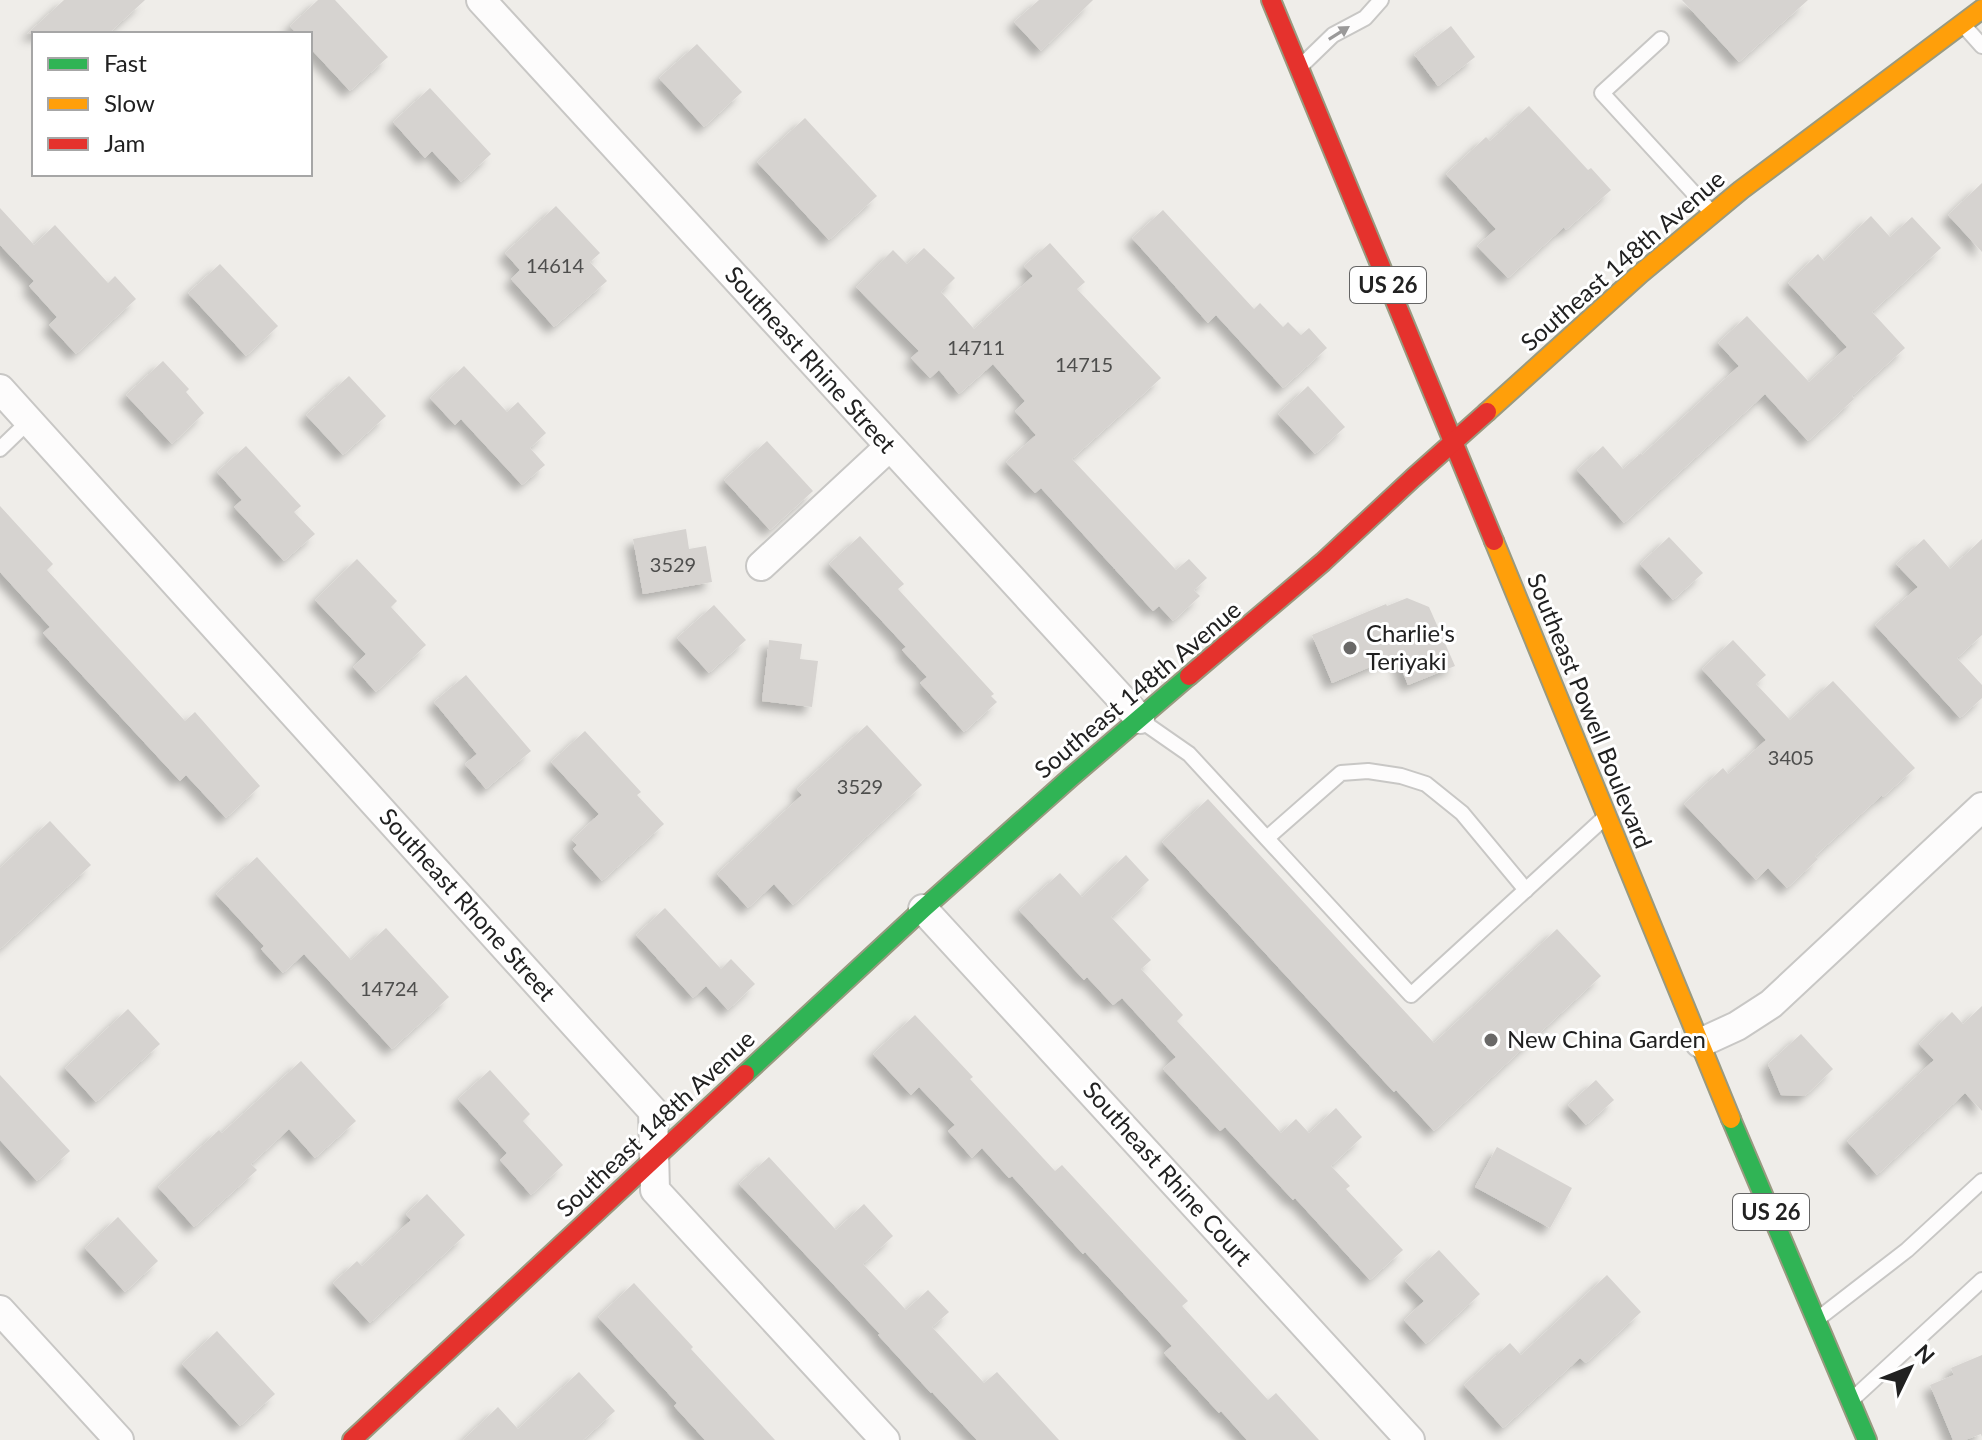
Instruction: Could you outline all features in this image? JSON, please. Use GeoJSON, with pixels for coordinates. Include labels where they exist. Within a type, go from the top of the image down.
{"type":"FeatureCollection","features":[{"type":"Feature","properties":{"kind":"main road","name":"Southeast Powell Boulevard"},"geometry":{"type":"LineString","coordinates":[[1271,0],[1606,816],[1867,1440]]}},
{"type":"Feature","properties":{"kind":"main road","name":"Southeast 148th Avenue"},"geometry":{"type":"LineString","coordinates":[[352,1440],[923,909],[1070,778],[1323,562],[1640,274],[1712,213],[1982,9]]}},
{"type":"Feature","properties":{"kind":"street","name":"Southeast Rhine Street"},"geometry":{"type":"LineString","coordinates":[[481,0],[1140,719]]}},
{"type":"Feature","properties":{"kind":"street","name":"Southeast Rhone Street"},"geometry":{"type":"LineString","coordinates":[[0,389],[653,1111],[655,1190],[885,1440]]}},
{"type":"Feature","properties":{"kind":"street"},"geometry":{"type":"LineString","coordinates":[[761,566],[889,447]]}},
{"type":"Feature","properties":{"kind":"street"},"geometry":{"type":"LineString","coordinates":[[1700,1043],[1737,1026],[1771,1004],[1982,807]]}},
{"type":"Feature","properties":{"kind":"street","name":"Southeast Rhine Court"},"geometry":{"type":"LineString","coordinates":[[923,909],[1410,1440]]}},
{"type":"Feature","properties":{"kind":"street"},"geometry":{"type":"LineString","coordinates":[[0,1310],[119,1440]]}},
{"type":"Feature","properties":{"kind":"lane"},"geometry":{"type":"LineString","coordinates":[[1298,68],[1333,35],[1365,18],[1381,0]]}},
{"type":"Feature","properties":{"kind":"lane"},"geometry":{"type":"LineString","coordinates":[[1962,24],[1982,46]]}},
{"type":"Feature","properties":{"kind":"lane"},"geometry":{"type":"LineString","coordinates":[[1661,39],[1602,93],[1712,213]]}},
{"type":"Feature","properties":{"kind":"lane"},"geometry":{"type":"LineString","coordinates":[[0,449],[29,421]]}},
{"type":"Feature","properties":{"kind":"lane"},"geometry":{"type":"LineString","coordinates":[[1140,719],[1189,754],[1411,995],[1606,816]]}},
{"type":"Feature","properties":{"kind":"lane"},"geometry":{"type":"LineString","coordinates":[[1267,838],[1341,773],[1368,771],[1401,776],[1426,784],[1462,813],[1526,890]]}},
{"type":"Feature","properties":{"kind":"lane"},"geometry":{"type":"LineString","coordinates":[[1816,1320],[1907,1250],[1982,1181]]}},
{"type":"Feature","properties":{"kind":"lane"},"geometry":{"type":"LineString","coordinates":[[1850,1401],[1982,1280]]}},
{"type":"Feature","properties":{"kind":"building"},"geometry":{"type":"Polygon","coordinates":[[[64,0],[145,0],[110,32],[27,34],[64,0]]]}},
{"type":"Feature","properties":{"kind":"building"},"geometry":{"type":"Polygon","coordinates":[[[318,0],[335,0],[388,57],[350,91],[312,50],[312,32],[295,32],[290,26],[318,0]]]}},
{"type":"Feature","properties":{"kind":"building"},"geometry":{"type":"Polygon","coordinates":[[[1039,0],[1093,0],[1041,51],[1014,22],[1039,0]]]}},
{"type":"Feature","properties":{"kind":"building"},"geometry":{"type":"Polygon","coordinates":[[[1682,0],[1808,0],[1739,62],[1682,0]]]}},
{"type":"Feature","properties":{"kind":"building"},"geometry":{"type":"Polygon","coordinates":[[[1451,26],[1475,57],[1438,86],[1414,54],[1451,26]]]}},
{"type":"Feature","properties":{"kind":"building"},"geometry":{"type":"Polygon","coordinates":[[[697,44],[742,92],[704,127],[659,78],[697,44]]]}},
{"type":"Feature","properties":{"kind":"building"},"geometry":{"type":"Polygon","coordinates":[[[430,88],[491,154],[461,182],[432,151],[425,158],[393,122],[430,88]]]}},
{"type":"Feature","properties":{"kind":"building"},"geometry":{"type":"Polygon","coordinates":[[[1529,106],[1588,170],[1591,168],[1611,190],[1508,278],[1477,246],[1496,229],[1446,174],[1486,137],[1490,141],[1529,106]]]}},
{"type":"Feature","properties":{"kind":"building"},"geometry":{"type":"Polygon","coordinates":[[[805,118],[877,196],[829,240],[757,162],[805,118]]]}},
{"type":"Feature","properties":{"kind":"building"},"geometry":{"type":"Polygon","coordinates":[[[1982,183],[1982,252],[1948,215],[1982,183]]]}},
{"type":"Feature","properties":{"kind":"building"},"geometry":{"type":"Polygon","coordinates":[[[556,206],[600,253],[590,262],[607,281],[554,327],[511,279],[520,270],[505,253],[556,206]]]}},
{"type":"Feature","properties":{"kind":"building"},"geometry":{"type":"Polygon","coordinates":[[[0,208],[34,245],[55,225],[108,283],[115,276],[136,299],[76,354],[49,325],[57,317],[29,286],[34,281],[0,245],[0,208]]]}},
{"type":"Feature","properties":{"kind":"building"},"geometry":{"type":"Polygon","coordinates":[[[1163,210],[1254,309],[1260,303],[1283,327],[1288,322],[1301,335],[1309,328],[1327,348],[1283,388],[1216,315],[1208,323],[1132,238],[1163,210]]]}},
{"type":"Feature","properties":{"kind":"building"},"geometry":{"type":"Polygon","coordinates":[[[1871,216],[1890,237],[1912,217],[1941,248],[1872,312],[1905,348],[1808,441],[1765,394],[1624,523],[1577,470],[1603,446],[1623,469],[1642,455],[1739,366],[1718,343],[1747,316],[1809,382],[1847,347],[1788,283],[1818,254],[1824,261],[1871,216]]]}},
{"type":"Feature","properties":{"kind":"building"},"geometry":{"type":"Polygon","coordinates":[[[1050,243],[1085,282],[1077,289],[1161,378],[1072,459],[1176,570],[1189,559],[1207,578],[1194,590],[1200,596],[1173,621],[1159,606],[1153,611],[1041,488],[1035,493],[1006,462],[1036,435],[1015,411],[1025,401],[993,364],[959,394],[939,370],[930,378],[911,358],[919,351],[856,287],[893,250],[907,264],[924,248],[955,278],[941,292],[974,329],[1033,276],[1024,266],[1050,243]]]}},
{"type":"Feature","properties":{"kind":"building"},"geometry":{"type":"Polygon","coordinates":[[[220,264],[278,326],[246,356],[188,293],[220,264]]]}},
{"type":"Feature","properties":{"kind":"building"},"geometry":{"type":"Polygon","coordinates":[[[163,361],[189,389],[186,392],[204,413],[172,444],[126,395],[163,361]]]}},
{"type":"Feature","properties":{"kind":"building"},"geometry":{"type":"Polygon","coordinates":[[[464,366],[507,412],[518,402],[546,433],[530,448],[545,465],[522,485],[461,419],[455,425],[430,398],[464,366]]]}},
{"type":"Feature","properties":{"kind":"building"},"geometry":{"type":"Polygon","coordinates":[[[349,376],[386,416],[343,455],[306,415],[349,376]]]}},
{"type":"Feature","properties":{"kind":"building"},"geometry":{"type":"Polygon","coordinates":[[[1308,386],[1345,427],[1315,454],[1278,414],[1308,386]]]}},
{"type":"Feature","properties":{"kind":"building"},"geometry":{"type":"Polygon","coordinates":[[[767,441],[813,491],[770,530],[724,480],[767,441]]]}},
{"type":"Feature","properties":{"kind":"building"},"geometry":{"type":"Polygon","coordinates":[[[246,446],[301,506],[294,512],[315,534],[284,561],[234,507],[242,500],[217,472],[246,446]]]}},
{"type":"Feature","properties":{"kind":"building"},"geometry":{"type":"Polygon","coordinates":[[[0,506],[53,564],[47,570],[185,721],[195,712],[260,786],[226,818],[186,775],[180,781],[43,633],[50,627],[0,572],[0,506]]]}},
{"type":"Feature","properties":{"kind":"building"},"geometry":{"type":"Polygon","coordinates":[[[686,529],[689,549],[706,546],[712,582],[643,594],[633,539],[686,529]]]}},
{"type":"Feature","properties":{"kind":"building"},"geometry":{"type":"Polygon","coordinates":[[[860,536],[904,584],[898,589],[994,694],[991,696],[997,702],[964,732],[920,683],[927,677],[902,650],[906,647],[829,564],[860,536]]]}},
{"type":"Feature","properties":{"kind":"building"},"geometry":{"type":"Polygon","coordinates":[[[1669,537],[1703,573],[1673,600],[1640,564],[1669,537]]]}},
{"type":"Feature","properties":{"kind":"building"},"geometry":{"type":"Polygon","coordinates":[[[1924,539],[1950,569],[1982,539],[1982,635],[1957,658],[1982,685],[1982,698],[1960,718],[1875,625],[1918,587],[1896,564],[1924,539]]]}},
{"type":"Feature","properties":{"kind":"building"},"geometry":{"type":"Polygon","coordinates":[[[357,559],[397,601],[391,607],[426,645],[376,692],[353,667],[366,654],[315,600],[357,559]]]}},
{"type":"Feature","properties":{"kind":"building"},"geometry":{"type":"Polygon","coordinates":[[[1407,598],[1429,607],[1455,666],[1408,685],[1396,656],[1332,683],[1312,635],[1407,598]]]}},
{"type":"Feature","properties":{"kind":"building"},"geometry":{"type":"Polygon","coordinates":[[[714,605],[746,640],[709,673],[677,638],[714,605]]]}},
{"type":"Feature","properties":{"kind":"building"},"geometry":{"type":"Polygon","coordinates":[[[769,640],[802,644],[800,659],[818,661],[812,707],[762,701],[769,640]]]}},
{"type":"Feature","properties":{"kind":"building"},"geometry":{"type":"Polygon","coordinates":[[[1733,640],[1766,675],[1756,684],[1790,720],[1833,681],[1915,768],[1815,856],[1818,859],[1787,888],[1768,868],[1756,880],[1684,804],[1723,768],[1728,774],[1766,740],[1702,669],[1733,640]]]}},
{"type":"Feature","properties":{"kind":"building"},"geometry":{"type":"Polygon","coordinates":[[[466,675],[531,751],[486,789],[465,764],[477,754],[434,702],[466,675]]]}},
{"type":"Feature","properties":{"kind":"building"},"geometry":{"type":"Polygon","coordinates":[[[867,725],[922,785],[793,905],[774,884],[748,908],[717,874],[802,795],[797,789],[867,725]]]}},
{"type":"Feature","properties":{"kind":"building"},"geometry":{"type":"Polygon","coordinates":[[[585,731],[641,792],[637,795],[664,824],[602,881],[573,849],[577,845],[572,840],[599,814],[551,762],[585,731]]]}},
{"type":"Feature","properties":{"kind":"building"},"geometry":{"type":"Polygon","coordinates":[[[1208,799],[1434,1043],[1557,929],[1601,976],[1434,1131],[1162,842],[1208,799]]]}},
{"type":"Feature","properties":{"kind":"building"},"geometry":{"type":"Polygon","coordinates":[[[50,821],[91,865],[0,949],[0,868],[50,821]]]}},
{"type":"Feature","properties":{"kind":"building"},"geometry":{"type":"Polygon","coordinates":[[[1126,855],[1149,880],[1111,917],[1151,960],[1141,969],[1183,1015],[1177,1021],[1281,1133],[1296,1119],[1309,1133],[1336,1108],[1362,1137],[1331,1166],[1350,1186],[1346,1189],[1403,1250],[1370,1280],[1295,1198],[1293,1200],[1225,1127],[1220,1131],[1163,1069],[1176,1057],[1122,998],[1113,1005],[1087,977],[1084,980],[1019,910],[1060,873],[1082,897],[1126,855]]]}},
{"type":"Feature","properties":{"kind":"building"},"geometry":{"type":"Polygon","coordinates":[[[257,857],[351,960],[386,928],[449,997],[392,1049],[304,954],[283,973],[261,949],[264,946],[216,894],[257,857]]]}},
{"type":"Feature","properties":{"kind":"building"},"geometry":{"type":"Polygon","coordinates":[[[665,908],[721,969],[731,959],[755,984],[728,1010],[706,986],[693,998],[636,935],[665,908]]]}},
{"type":"Feature","properties":{"kind":"building"},"geometry":{"type":"Polygon","coordinates":[[[1982,1006],[1982,1111],[1965,1093],[1877,1175],[1847,1141],[1934,1060],[1919,1044],[1952,1012],[1963,1024],[1982,1006]]]}},
{"type":"Feature","properties":{"kind":"building"},"geometry":{"type":"Polygon","coordinates":[[[128,1009],[160,1044],[96,1102],[65,1068],[128,1009]]]}},
{"type":"Feature","properties":{"kind":"building"},"geometry":{"type":"Polygon","coordinates":[[[915,1015],[1055,1171],[1062,1165],[1188,1301],[1182,1306],[1268,1400],[1276,1393],[1319,1440],[1247,1440],[1164,1353],[1172,1346],[1012,1176],[1009,1178],[982,1148],[972,1158],[948,1131],[955,1125],[919,1087],[911,1095],[873,1054],[915,1015]]]}},
{"type":"Feature","properties":{"kind":"building"},"geometry":{"type":"Polygon","coordinates":[[[1801,1034],[1833,1069],[1805,1096],[1781,1095],[1768,1064],[1801,1034]]]}},
{"type":"Feature","properties":{"kind":"building"},"geometry":{"type":"Polygon","coordinates":[[[301,1061],[356,1121],[315,1158],[289,1129],[251,1164],[257,1170],[194,1227],[158,1187],[219,1130],[222,1133],[301,1061]]]}},
{"type":"Feature","properties":{"kind":"building"},"geometry":{"type":"Polygon","coordinates":[[[490,1070],[530,1114],[523,1121],[563,1165],[531,1195],[500,1160],[507,1153],[458,1099],[490,1070]]]}},
{"type":"Feature","properties":{"kind":"building"},"geometry":{"type":"Polygon","coordinates":[[[0,1075],[70,1151],[37,1181],[0,1140],[0,1075]]]}},
{"type":"Feature","properties":{"kind":"building"},"geometry":{"type":"Polygon","coordinates":[[[1596,1080],[1614,1100],[1586,1125],[1568,1105],[1596,1080]]]}},
{"type":"Feature","properties":{"kind":"building"},"geometry":{"type":"Polygon","coordinates":[[[1497,1147],[1572,1188],[1550,1228],[1475,1187],[1497,1147]]]}},
{"type":"Feature","properties":{"kind":"building"},"geometry":{"type":"Polygon","coordinates":[[[769,1157],[836,1230],[864,1204],[893,1236],[863,1264],[906,1310],[928,1290],[949,1312],[932,1327],[984,1383],[997,1372],[1059,1440],[977,1440],[739,1184],[769,1157]]]}},
{"type":"Feature","properties":{"kind":"building"},"geometry":{"type":"Polygon","coordinates":[[[427,1194],[465,1235],[370,1323],[333,1283],[357,1261],[362,1266],[411,1220],[406,1214],[427,1194]]]}},
{"type":"Feature","properties":{"kind":"building"},"geometry":{"type":"Polygon","coordinates":[[[118,1217],[158,1261],[125,1292],[85,1248],[118,1217]]]}},
{"type":"Feature","properties":{"kind":"building"},"geometry":{"type":"Polygon","coordinates":[[[1439,1250],[1480,1294],[1426,1344],[1404,1320],[1424,1301],[1405,1281],[1439,1250]]]}},
{"type":"Feature","properties":{"kind":"building"},"geometry":{"type":"Polygon","coordinates":[[[1607,1275],[1641,1312],[1586,1363],[1580,1358],[1503,1428],[1464,1385],[1510,1343],[1521,1355],[1607,1275]]]}},
{"type":"Feature","properties":{"kind":"building"},"geometry":{"type":"Polygon","coordinates":[[[634,1283],[775,1440],[705,1440],[674,1406],[677,1403],[598,1317],[634,1283]]]}},
{"type":"Feature","properties":{"kind":"building"},"geometry":{"type":"Polygon","coordinates":[[[217,1331],[275,1394],[240,1426],[182,1364],[217,1331]]]}},
{"type":"Feature","properties":{"kind":"building"},"geometry":{"type":"Polygon","coordinates":[[[1982,1355],[1982,1437],[1981,1434],[1965,1440],[1953,1440],[1930,1385],[1954,1375],[1951,1368],[1982,1355]]]}},
{"type":"Feature","properties":{"kind":"building"},"geometry":{"type":"Polygon","coordinates":[[[579,1372],[615,1411],[583,1440],[463,1440],[498,1407],[518,1429],[579,1372]]]}},
{"type":"Feature","properties":{"kind":"traffic: fast"},"geometry":{"type":"LineString","coordinates":[[745,1074],[923,909],[1189,676]]}},
{"type":"Feature","properties":{"kind":"traffic: fast"},"geometry":{"type":"LineString","coordinates":[[1731,1119],[1867,1440]]}},
{"type":"Feature","properties":{"kind":"traffic: slow"},"geometry":{"type":"LineString","coordinates":[[1487,412],[1640,274],[1741,190],[1982,9]]}},
{"type":"Feature","properties":{"kind":"traffic: slow"},"geometry":{"type":"LineString","coordinates":[[1494,541],[1731,1119]]}},
{"type":"Feature","properties":{"kind":"traffic: jam"},"geometry":{"type":"LineString","coordinates":[[1271,0],[1494,541]]}},
{"type":"Feature","properties":{"kind":"traffic: jam"},"geometry":{"type":"LineString","coordinates":[[1189,676],[1323,562],[1487,412]]}},
{"type":"Feature","properties":{"kind":"traffic: jam"},"geometry":{"type":"LineString","coordinates":[[352,1440],[745,1074]]}},
{"type":"Feature","properties":{"kind":"place","name":"Charlie's Teriyaki"},"geometry":{"type":"Point","coordinates":[1350,648]}},
{"type":"Feature","properties":{"kind":"place","name":"New China Garden"},"geometry":{"type":"Point","coordinates":[1491,1040]}}]}
